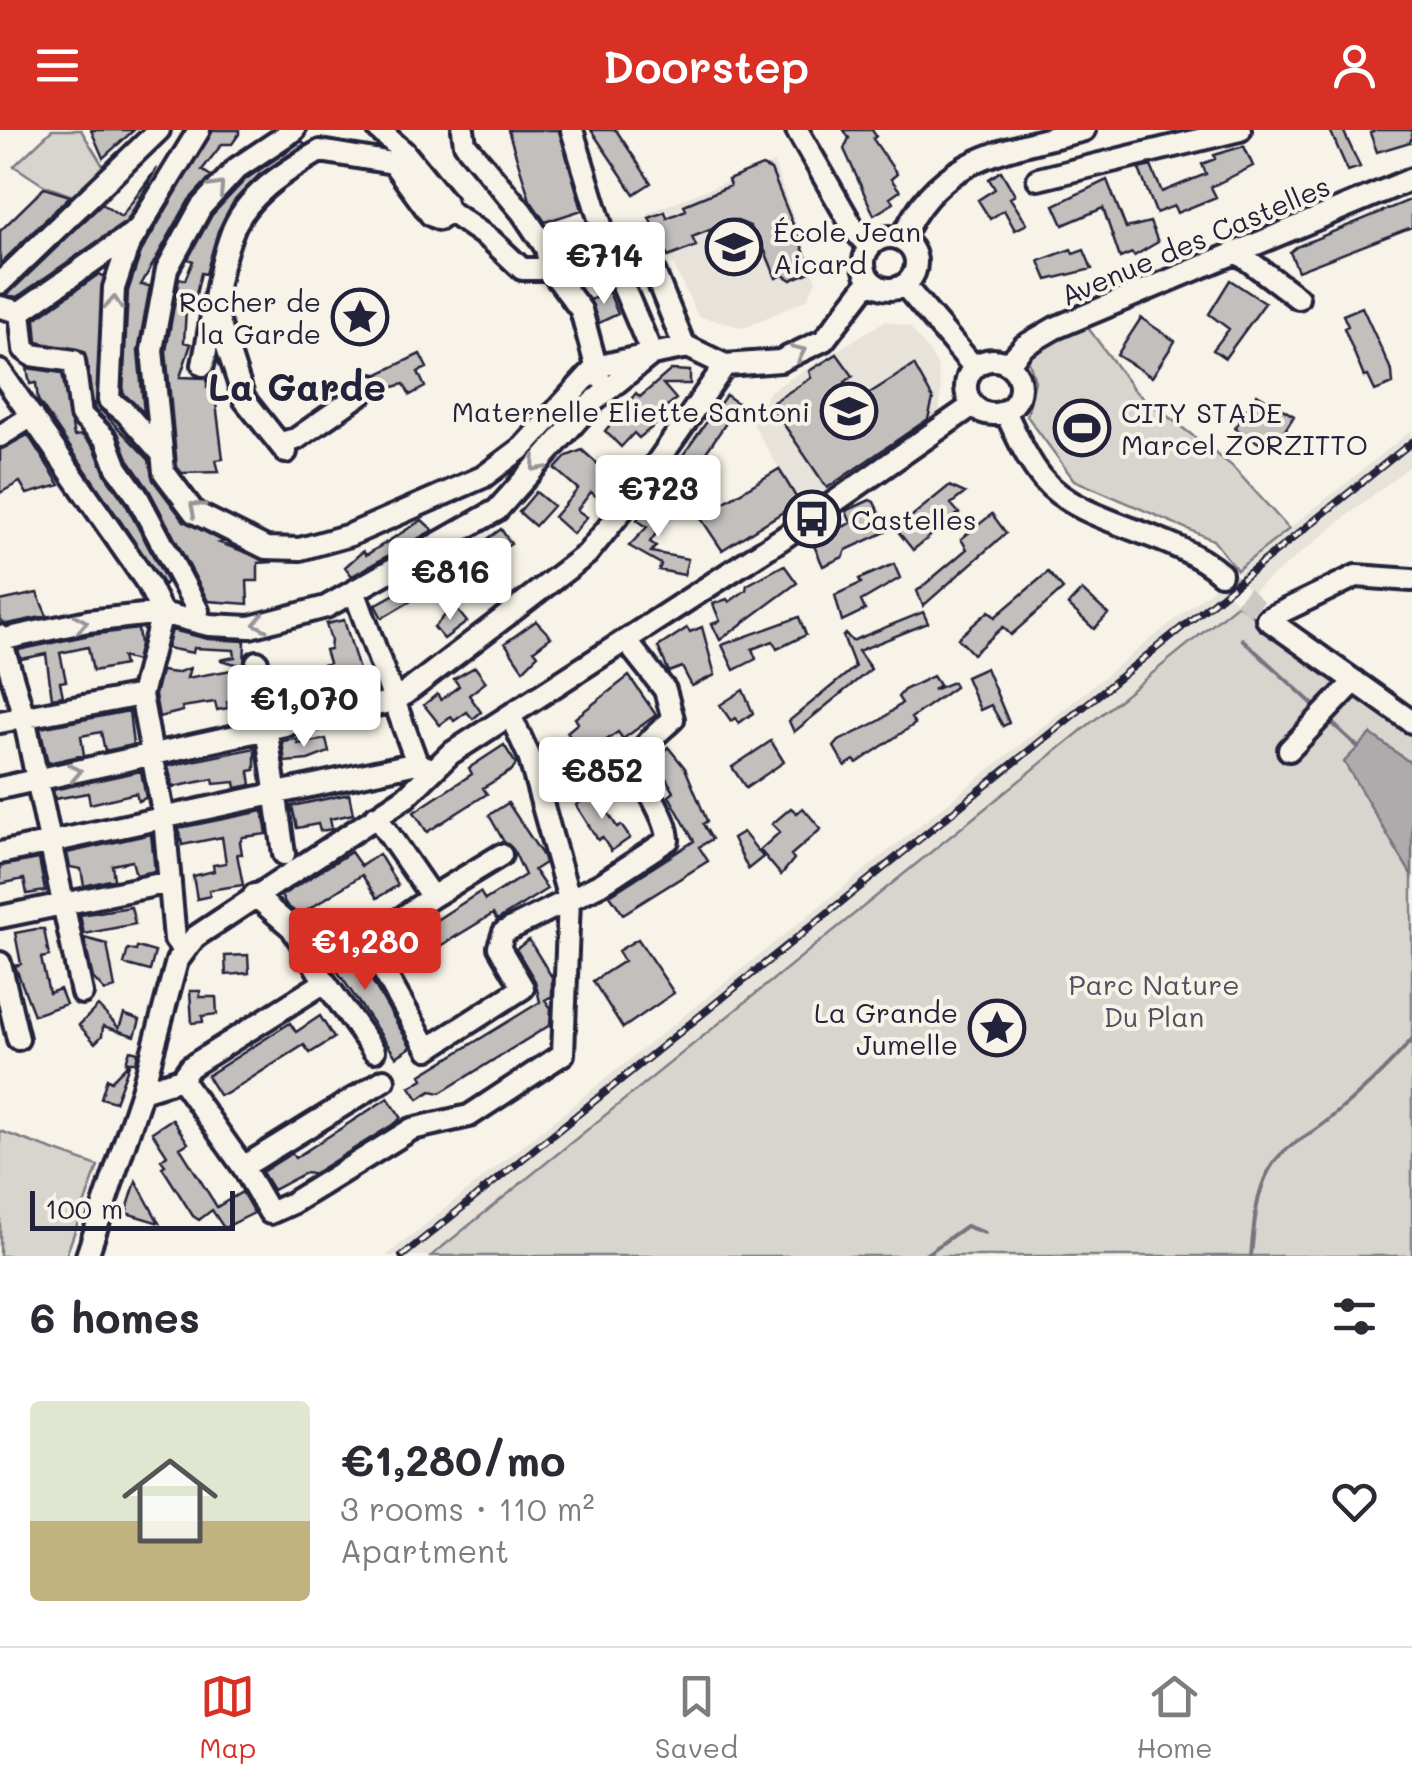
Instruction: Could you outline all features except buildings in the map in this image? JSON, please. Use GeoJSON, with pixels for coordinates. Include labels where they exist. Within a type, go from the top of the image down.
{"type":"FeatureCollection","features":[{"type":"Feature","properties":{"kind":"street"},"geometry":{"type":"LineString","coordinates":[[0,283],[159,130]]}},
{"type":"Feature","properties":{"kind":"street"},"geometry":{"type":"LineString","coordinates":[[162,454],[125,412],[109,400],[114,288],[128,246],[199,130]]}},
{"type":"Feature","properties":{"kind":"street"},"geometry":{"type":"LineString","coordinates":[[294,130],[237,168],[200,207],[167,268],[152,350],[164,472],[194,512],[266,548],[300,549],[350,535],[504,464],[596,366],[685,348],[725,365],[780,360],[824,340],[870,280]]}},
{"type":"Feature","properties":{"kind":"street"},"geometry":{"type":"LineString","coordinates":[[202,365],[231,232],[278,176],[320,151],[393,164],[431,215],[439,218],[446,213],[444,202],[404,152],[379,130]]}},
{"type":"Feature","properties":{"kind":"street"},"geometry":{"type":"LineString","coordinates":[[463,130],[465,144],[522,212],[546,248],[550,269],[581,310],[604,394]]}},
{"type":"Feature","properties":{"kind":"street"},"geometry":{"type":"LineString","coordinates":[[572,130],[608,248],[652,354]]}},
{"type":"Feature","properties":{"kind":"street"},"geometry":{"type":"LineString","coordinates":[[797,130],[855,230],[869,247]]}},
{"type":"Feature","properties":{"kind":"street"},"geometry":{"type":"LineString","coordinates":[[1038,180],[1240,130]]}},
{"type":"Feature","properties":{"kind":"street"},"geometry":{"type":"LineString","coordinates":[[902,239],[928,195],[970,160],[1073,131]]}},
{"type":"Feature","properties":{"kind":"street","name":"Avenue des Castelles"},"geometry":{"type":"LineString","coordinates":[[1008,364],[1024,346],[1055,328],[1412,179]]}},
{"type":"Feature","properties":{"kind":"street"},"geometry":{"type":"LineString","coordinates":[[446,209],[492,240],[522,268],[550,269]]}},
{"type":"Feature","properties":{"kind":"street"},"geometry":{"type":"LineString","coordinates":[[82,992],[24,717],[0,639],[160,608],[198,611],[137,496],[117,468],[106,440],[81,415],[74,361],[32,355],[24,349],[10,309],[58,286],[140,228]]}},
{"type":"Feature","properties":{"kind":"street"},"geometry":{"type":"LineString","coordinates":[[888,236],[902,239],[913,250],[916,264],[904,285],[883,288],[870,280],[864,267],[869,247],[888,236]]}},
{"type":"Feature","properties":{"kind":"street"},"geometry":{"type":"LineString","coordinates":[[608,248],[629,242],[643,244],[685,348]]}},
{"type":"Feature","properties":{"kind":"street"},"geometry":{"type":"LineString","coordinates":[[1238,252],[1298,298]]}},
{"type":"Feature","properties":{"kind":"street"},"geometry":{"type":"LineString","coordinates":[[904,285],[974,367]]}},
{"type":"Feature","properties":{"kind":"street"},"geometry":{"type":"LineString","coordinates":[[215,311],[244,399],[283,448],[372,386]]}},
{"type":"Feature","properties":{"kind":"street"},"geometry":{"type":"LineString","coordinates":[[0,371],[160,608],[209,624],[250,627],[326,608],[497,510],[604,394],[652,354]]}},
{"type":"Feature","properties":{"kind":"street"},"geometry":{"type":"LineString","coordinates":[[988,360],[1008,364],[1018,374],[1016,402],[1005,411],[992,414],[974,406],[966,385],[974,367],[988,360]]}},
{"type":"Feature","properties":{"kind":"street"},"geometry":{"type":"LineString","coordinates":[[0,788],[396,698],[587,554],[633,497],[725,365]]}},
{"type":"Feature","properties":{"kind":"street"},"geometry":{"type":"LineString","coordinates":[[0,853],[276,793],[425,767],[627,642],[974,406]]}},
{"type":"Feature","properties":{"kind":"street"},"geometry":{"type":"LineString","coordinates":[[1005,411],[1036,468],[1059,493],[1187,550],[1219,572]]}},
{"type":"Feature","properties":{"kind":"street"},"geometry":{"type":"LineString","coordinates":[[0,436],[32,416]]}},
{"type":"Feature","properties":{"kind":"street"},"geometry":{"type":"LineString","coordinates":[[1412,580],[1356,576],[1267,620],[1412,722]]}},
{"type":"Feature","properties":{"kind":"street"},"geometry":{"type":"LineString","coordinates":[[354,594],[425,767]]}},
{"type":"Feature","properties":{"kind":"street"},"geometry":{"type":"LineString","coordinates":[[160,608],[141,695],[164,818],[175,939],[183,949]]}},
{"type":"Feature","properties":{"kind":"street"},"geometry":{"type":"LineString","coordinates":[[501,855],[367,942],[428,1048],[523,988],[499,948],[504,932],[601,884],[668,840],[668,821],[640,771],[644,749],[673,718],[664,690],[627,642]]}},
{"type":"Feature","properties":{"kind":"street"},"geometry":{"type":"LineString","coordinates":[[257,662],[284,854]]}},
{"type":"Feature","properties":{"kind":"street"},"geometry":{"type":"LineString","coordinates":[[1289,750],[1340,702],[1355,682]]}},
{"type":"Feature","properties":{"kind":"street"},"geometry":{"type":"LineString","coordinates":[[0,722],[141,695]]}},
{"type":"Feature","properties":{"kind":"street"},"geometry":{"type":"LineString","coordinates":[[181,1078],[270,1212],[292,1204],[412,1129],[469,1116],[562,1054],[570,899],[530,756],[511,717]]}},
{"type":"Feature","properties":{"kind":"street"},"geometry":{"type":"LineString","coordinates":[[88,1256],[183,949],[254,895],[406,797],[425,767]]}},
{"type":"Feature","properties":{"kind":"street"},"geometry":{"type":"LineString","coordinates":[[376,816],[432,897]]}},
{"type":"Feature","properties":{"kind":"street"},"geometry":{"type":"LineString","coordinates":[[0,916],[170,882]]}},
{"type":"Feature","properties":{"kind":"street"},"geometry":{"type":"LineString","coordinates":[[254,895],[292,928],[374,1051]]}},
{"type":"Feature","properties":{"kind":"street"},"geometry":{"type":"LineString","coordinates":[[0,963],[18,1039]]}},
{"type":"Feature","properties":{"kind":"street"},"geometry":{"type":"LineString","coordinates":[[142,1091],[181,1078],[190,1068],[325,982]]}},
{"type":"Feature","properties":{"kind":"street"},"geometry":{"type":"LineString","coordinates":[[243,1167],[384,1080]]}},
{"type":"Feature","properties":{"kind":"shaded area","name":"École Jean Aicard"},"geometry":{"type":"Polygon","coordinates":[[[774,163],[816,280],[807,299],[744,328],[698,316],[648,213],[774,163]]]}},
{"type":"Feature","properties":{"kind":"shaded area","name":"Maternelle Eliette Santoni"},"geometry":{"type":"Polygon","coordinates":[[[885,321],[910,327],[930,353],[937,366],[941,390],[939,418],[802,507],[752,423],[770,391],[885,321]]]}},
{"type":"Feature","properties":{"kind":"shaded area"},"geometry":{"type":"Polygon","coordinates":[[[1412,430],[1412,464],[1250,594],[1237,570],[1412,430]]]}},
{"type":"Feature","properties":{"kind":"shaded area"},"geometry":{"type":"Polygon","coordinates":[[[1219,584],[1238,604],[431,1256],[386,1256],[1219,584]]]}},
{"type":"Feature","properties":{"kind":"shaded area"},"geometry":{"type":"Polygon","coordinates":[[[1371,734],[1412,764],[1412,876],[1344,762],[1371,734]]]}},
{"type":"Feature","properties":{"kind":"green space"},"geometry":{"type":"Polygon","coordinates":[[[52,130],[81,130],[103,166],[78,198],[43,185],[14,166],[52,130]]]}},
{"type":"Feature","properties":{"kind":"green space"},"geometry":{"type":"Polygon","coordinates":[[[1080,317],[1135,391],[1232,466],[1289,529],[1237,570],[1213,540],[1074,480],[1027,416],[1035,381],[1024,346],[1080,317]]]}},
{"type":"Feature","properties":{"kind":"green space","name":"Parc Nature Du Plan"},"geometry":{"type":"Polygon","coordinates":[[[1238,604],[1287,644],[1412,730],[1412,1256],[431,1256],[1238,604]]]}},
{"type":"Feature","properties":{"kind":"green space"},"geometry":{"type":"Polygon","coordinates":[[[0,1131],[98,1166],[66,1256],[0,1256],[0,1131]]]}},
{"type":"Feature","properties":{"kind":"waterway"},"geometry":{"type":"LineString","coordinates":[[1242,639],[1317,708]]}},
{"type":"Feature","properties":{"kind":"waterway"},"geometry":{"type":"LineString","coordinates":[[1331,722],[1358,747]]}},
{"type":"Feature","properties":{"kind":"waterway"},"geometry":{"type":"LineString","coordinates":[[1251,1256],[1258,1202],[1273,1163],[1349,1103],[1412,1039]]}},
{"type":"Feature","properties":{"kind":"waterway"},"geometry":{"type":"LineString","coordinates":[[924,1256],[966,1226],[985,1233]]}},
{"type":"Feature","properties":{"kind":"tunnel"},"geometry":{"type":"LineString","coordinates":[[1221,574],[1267,619]]}},
{"type":"Feature","properties":{"kind":"railway"},"geometry":{"type":"LineString","coordinates":[[402,1256],[1412,442]]}},
{"type":"Feature","properties":{"kind":"place","name":"École Jean Aicard"},"geometry":{"type":"Point","coordinates":[734,247]}},
{"type":"Feature","properties":{"kind":"place","name":"Rocher de la Garde"},"geometry":{"type":"Point","coordinates":[360,317]}},
{"type":"Feature","properties":{"kind":"place","name":"Maternelle Eliette Santoni"},"geometry":{"type":"Point","coordinates":[849,411]}},
{"type":"Feature","properties":{"kind":"place","name":"CITY STADE Marcel ZORZITTO"},"geometry":{"type":"Point","coordinates":[1082,428]}},
{"type":"Feature","properties":{"kind":"place","name":"Castelles"},"geometry":{"type":"Point","coordinates":[812,519]}},
{"type":"Feature","properties":{"kind":"place","name":"La Grande Jumelle"},"geometry":{"type":"Point","coordinates":[997,1028]}},
{"type":"Feature","properties":{"kind":"district","name":"La Garde"},"geometry":{"type":"Point","coordinates":[297,386]}}]}
